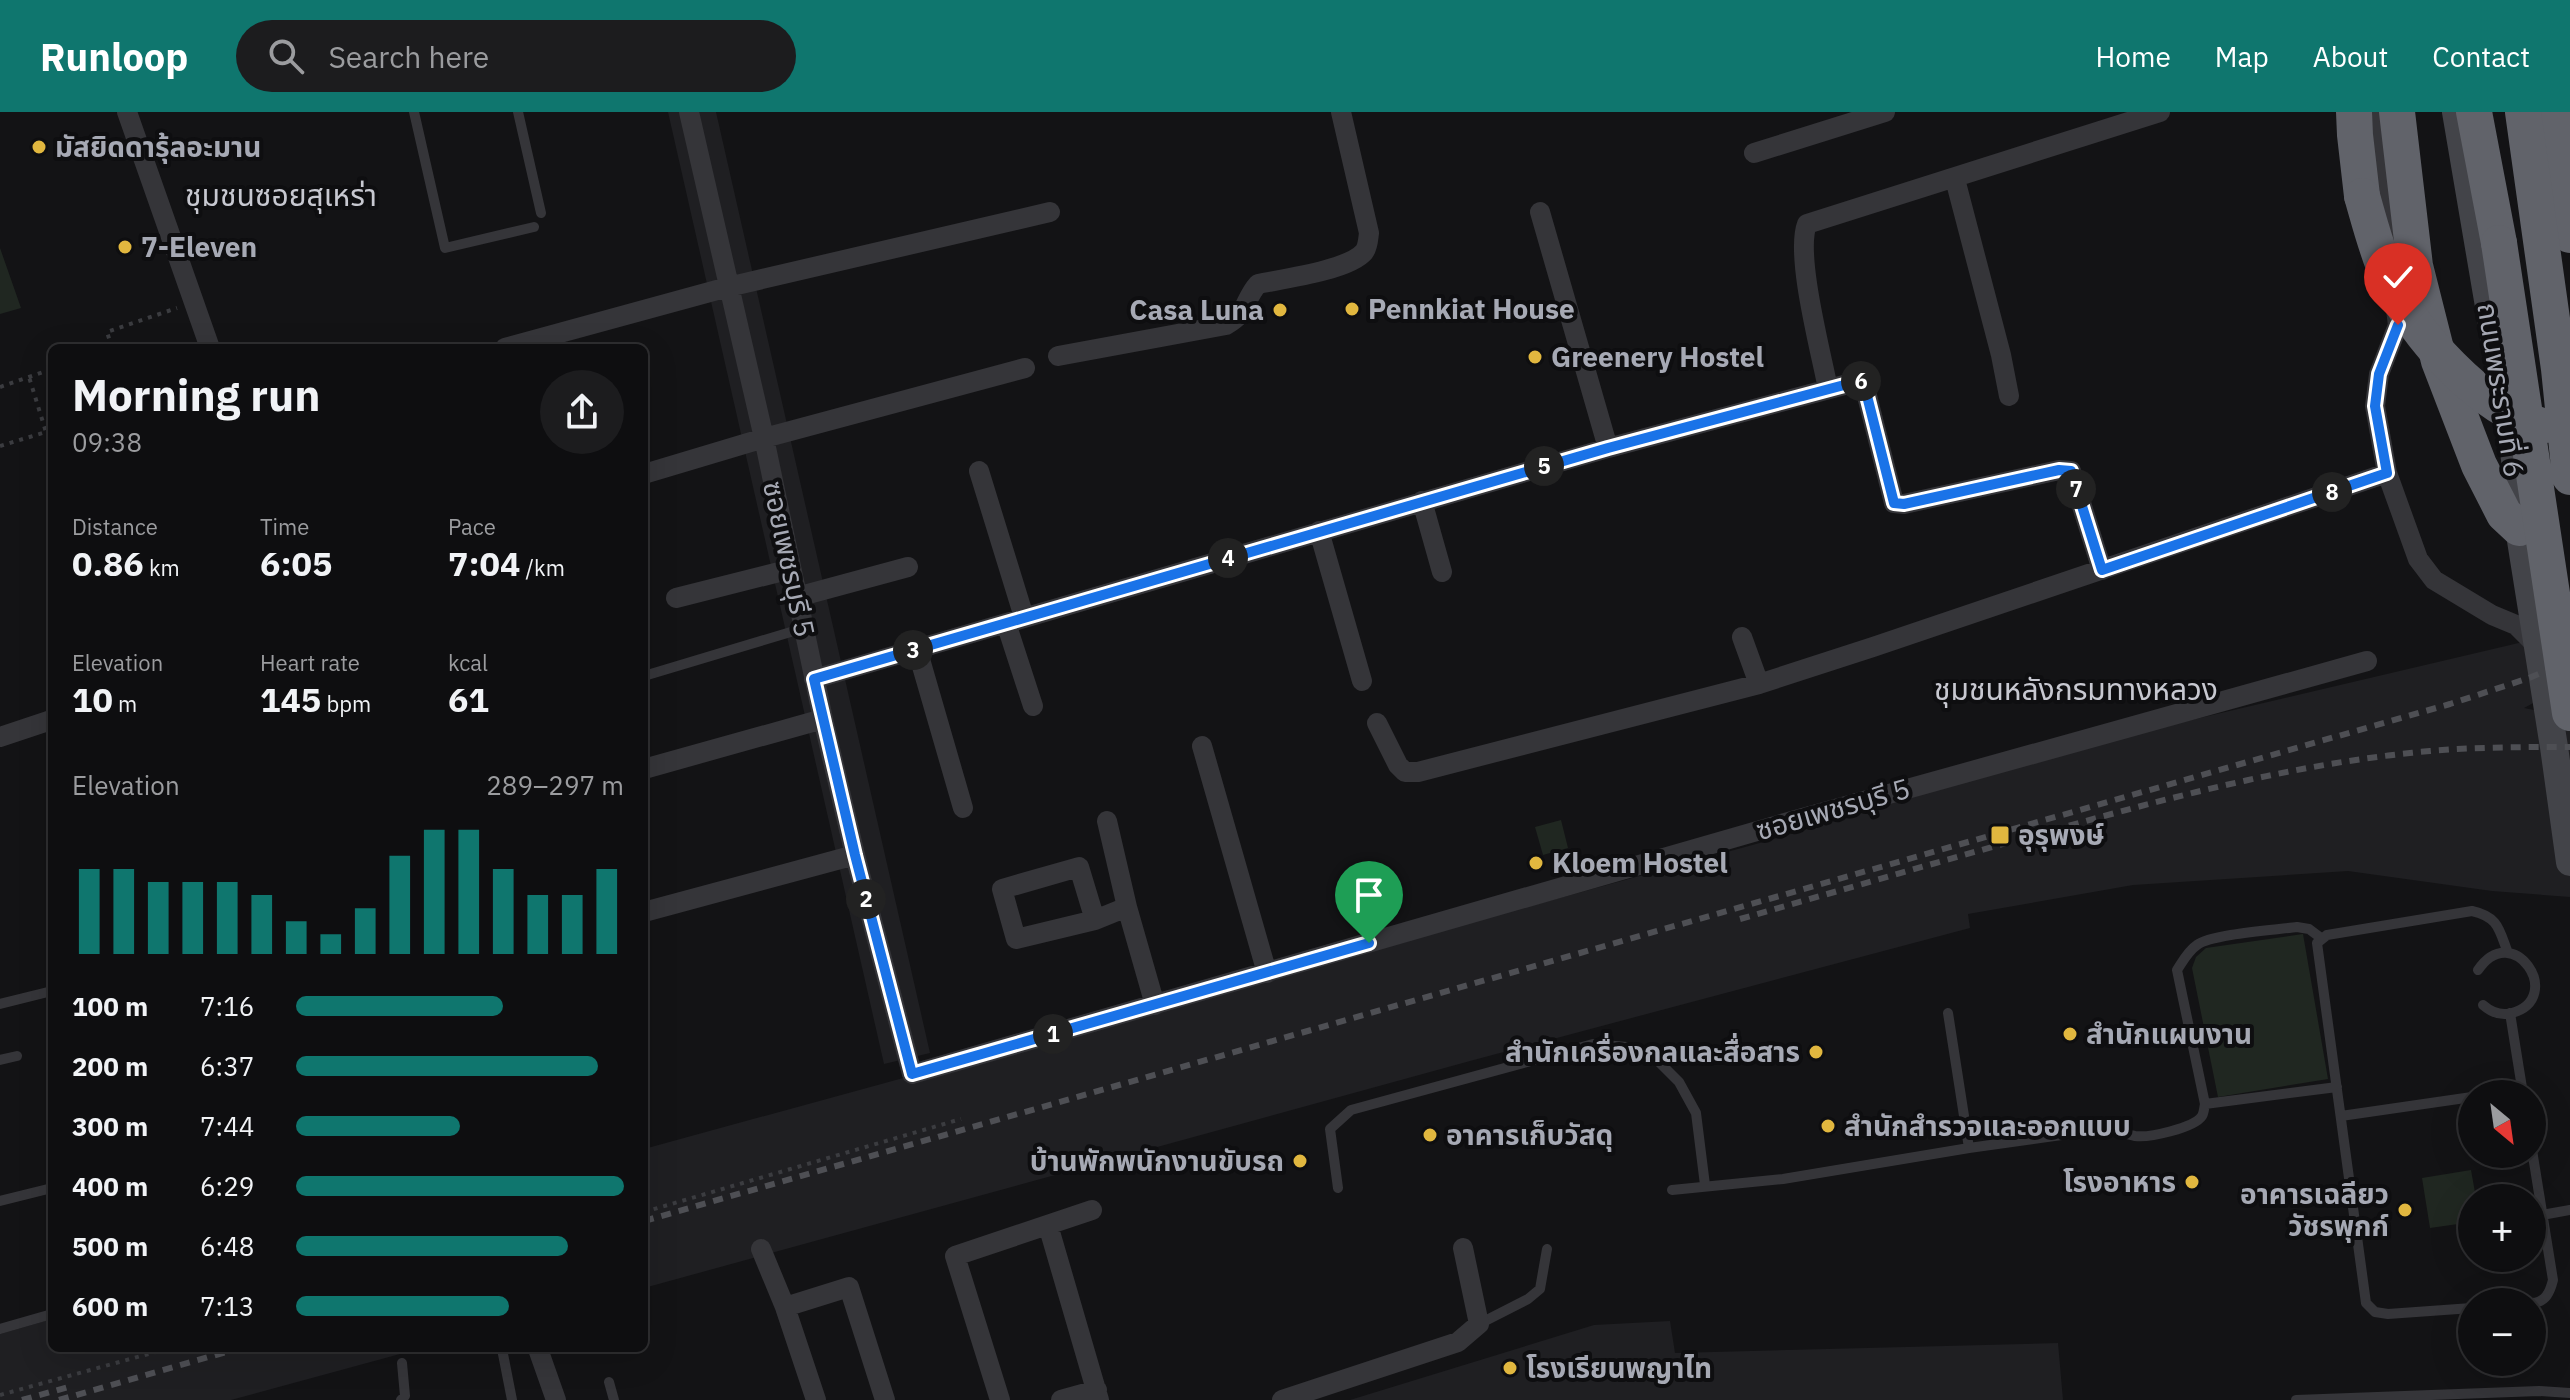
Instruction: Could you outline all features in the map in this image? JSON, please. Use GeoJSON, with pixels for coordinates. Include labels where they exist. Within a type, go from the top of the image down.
{"type":"FeatureCollection","features":[{"type":"Feature","properties":{"kind":"highway"},"geometry":{"type":"LineString","coordinates":[[2354,112],[2362,196],[2381,259],[2401,302],[2424,336],[2477,389],[2532,423],[2570,434]]}},
{"type":"Feature","properties":{"kind":"highway"},"geometry":{"type":"LineString","coordinates":[[2397,112],[2415,266],[2439,361],[2479,465],[2504,514],[2519,528]]}},
{"type":"Feature","properties":{"kind":"highway"},"geometry":{"type":"LineString","coordinates":[[2474,112],[2526,411],[2570,713]]}},
{"type":"Feature","properties":{"kind":"highway"},"geometry":{"type":"LineString","coordinates":[[2523,112],[2559,369],[2570,477]]}},
{"type":"Feature","properties":{"kind":"highway"},"geometry":{"type":"LineString","coordinates":[[2555,112],[2570,235]]}},
{"type":"Feature","properties":{"kind":"main road","name":"ถนนพระรามที่ 6"},"geometry":{"type":"LineString","coordinates":[[2456,112],[2515,459],[2519,528],[2570,862]]}},
{"type":"Feature","properties":{"kind":"main road"},"geometry":{"type":"LineString","coordinates":[[2563,112],[2569,158]]}},
{"type":"Feature","properties":{"kind":"main road"},"geometry":{"type":"LineString","coordinates":[[2539,657],[2570,658]]}},
{"type":"Feature","properties":{"kind":"street"},"geometry":{"type":"LineString","coordinates":[[127,112],[209,344]]}},
{"type":"Feature","properties":{"kind":"street","name":"ซอยเพชรบุรี 5"},"geometry":{"type":"LineString","coordinates":[[689,112],[764,438],[823,719],[912,1074],[1763,829],[2367,661]]}},
{"type":"Feature","properties":{"kind":"street"},"geometry":{"type":"LineString","coordinates":[[1058,356],[1226,325],[1240,317],[1250,292],[1258,284],[1340,266],[1362,254],[1367,247],[1369,233],[1341,112]]}},
{"type":"Feature","properties":{"kind":"street"},"geometry":{"type":"LineString","coordinates":[[1754,153],[1885,112]]}},
{"type":"Feature","properties":{"kind":"street"},"geometry":{"type":"LineString","coordinates":[[1828,389],[1805,267],[1803,245],[1807,224],[2160,112]]}},
{"type":"Feature","properties":{"kind":"street"},"geometry":{"type":"LineString","coordinates":[[2374,112],[2398,325],[2379,374],[2375,406],[2387,473],[2418,559],[2434,580],[2492,615],[2516,625],[2539,657]]}},
{"type":"Feature","properties":{"kind":"street"},"geometry":{"type":"LineString","coordinates":[[1955,179],[2009,396]]}},
{"type":"Feature","properties":{"kind":"street"},"geometry":{"type":"LineString","coordinates":[[520,344],[728,287],[1050,212]]}},
{"type":"Feature","properties":{"kind":"street"},"geometry":{"type":"LineString","coordinates":[[1540,212],[1608,448]]}},
{"type":"Feature","properties":{"kind":"street"},"geometry":{"type":"LineString","coordinates":[[648,473],[764,438],[1025,368]]}},
{"type":"Feature","properties":{"kind":"street"},"geometry":{"type":"LineString","coordinates":[[814,679],[1422,501],[1863,380],[1894,503],[1904,504],[2059,470],[2071,471],[2102,570]]}},
{"type":"Feature","properties":{"kind":"street"},"geometry":{"type":"LineString","coordinates":[[979,471],[1033,706]]}},
{"type":"Feature","properties":{"kind":"street"},"geometry":{"type":"LineString","coordinates":[[1377,723],[1398,765],[1405,772],[1418,772],[1759,684],[2387,473]]}},
{"type":"Feature","properties":{"kind":"street"},"geometry":{"type":"LineString","coordinates":[[1422,501],[1442,572]]}},
{"type":"Feature","properties":{"kind":"street"},"geometry":{"type":"LineString","coordinates":[[1319,531],[1362,681]]}},
{"type":"Feature","properties":{"kind":"street"},"geometry":{"type":"LineString","coordinates":[[797,597],[908,567]]}},
{"type":"Feature","properties":{"kind":"street"},"geometry":{"type":"LineString","coordinates":[[676,598],[791,569]]}},
{"type":"Feature","properties":{"kind":"street"},"geometry":{"type":"LineString","coordinates":[[1742,637],[1759,684]]}},
{"type":"Feature","properties":{"kind":"street"},"geometry":{"type":"LineString","coordinates":[[917,649],[963,808]]}},
{"type":"Feature","properties":{"kind":"street"},"geometry":{"type":"LineString","coordinates":[[648,768],[823,719]]}},
{"type":"Feature","properties":{"kind":"street"},"geometry":{"type":"LineString","coordinates":[[0,737],[48,721]]}},
{"type":"Feature","properties":{"kind":"street"},"geometry":{"type":"LineString","coordinates":[[1202,746],[1267,973]]}},
{"type":"Feature","properties":{"kind":"street"},"geometry":{"type":"LineString","coordinates":[[1107,821],[1155,1005]]}},
{"type":"Feature","properties":{"kind":"street"},"geometry":{"type":"LineString","coordinates":[[648,911],[855,855]]}},
{"type":"Feature","properties":{"kind":"street"},"geometry":{"type":"LineString","coordinates":[[1095,920],[1079,867],[1002,889],[1016,939],[1095,920],[1127,907]]}},
{"type":"Feature","properties":{"kind":"street"},"geometry":{"type":"LineString","coordinates":[[1000,1400],[955,1256],[1092,1210]]}},
{"type":"Feature","properties":{"kind":"street"},"geometry":{"type":"LineString","coordinates":[[1048,1225],[1098,1395],[1061,1400]]}},
{"type":"Feature","properties":{"kind":"street"},"geometry":{"type":"LineString","coordinates":[[1282,1400],[1458,1342],[1479,1324],[1463,1248]]}},
{"type":"Feature","properties":{"kind":"street"},"geometry":{"type":"LineString","coordinates":[[761,1249],[785,1307],[816,1400]]}},
{"type":"Feature","properties":{"kind":"street"},"geometry":{"type":"LineString","coordinates":[[785,1307],[849,1287],[885,1400]]}},
{"type":"Feature","properties":{"kind":"street"},"geometry":{"type":"LineString","coordinates":[[539,1352],[556,1400]]}},
{"type":"Feature","properties":{"kind":"lane"},"geometry":{"type":"LineString","coordinates":[[414,112],[445,248],[534,227]]}},
{"type":"Feature","properties":{"kind":"lane"},"geometry":{"type":"LineString","coordinates":[[518,112],[541,213]]}},
{"type":"Feature","properties":{"kind":"lane"},"geometry":{"type":"LineString","coordinates":[[648,675],[804,628]]}},
{"type":"Feature","properties":{"kind":"lane"},"geometry":{"type":"LineString","coordinates":[[2458,1309],[2388,1314],[2375,1312],[2366,1303],[2317,943],[2321,938],[2472,911],[2488,914],[2497,923],[2508,953]]}},
{"type":"Feature","properties":{"kind":"lane"},"geometry":{"type":"LineString","coordinates":[[1672,1190],[1783,1179],[2104,1129],[2136,1136],[2189,1126],[2202,1116],[2205,1104],[2177,970],[2186,955],[2199,942],[2297,927],[2309,929],[2321,938]]}},
{"type":"Feature","properties":{"kind":"lane"},"geometry":{"type":"LineString","coordinates":[[2478,970],[2490,957],[2508,953],[2526,961],[2535,978],[2535,989],[2525,1007],[2510,1013],[2495,1013],[2483,1005]]}},
{"type":"Feature","properties":{"kind":"lane"},"geometry":{"type":"LineString","coordinates":[[0,1004],[48,992]]}},
{"type":"Feature","properties":{"kind":"lane"},"geometry":{"type":"LineString","coordinates":[[1948,1013],[1969,1148]]}},
{"type":"Feature","properties":{"kind":"lane"},"geometry":{"type":"LineString","coordinates":[[2510,1013],[2520,1080]]}},
{"type":"Feature","properties":{"kind":"lane"},"geometry":{"type":"LineString","coordinates":[[1338,1188],[1330,1129],[1351,1110],[1593,1044],[1638,1048],[1657,1060],[1679,1082],[1696,1113],[1705,1185]]}},
{"type":"Feature","properties":{"kind":"lane"},"geometry":{"type":"LineString","coordinates":[[0,1060],[17,1056]]}},
{"type":"Feature","properties":{"kind":"lane"},"geometry":{"type":"LineString","coordinates":[[2205,1104],[2337,1087]]}},
{"type":"Feature","properties":{"kind":"lane"},"geometry":{"type":"LineString","coordinates":[[2341,1116],[2458,1099]]}},
{"type":"Feature","properties":{"kind":"lane"},"geometry":{"type":"LineString","coordinates":[[0,1201],[48,1189]]}},
{"type":"Feature","properties":{"kind":"lane"},"geometry":{"type":"LineString","coordinates":[[2546,1214],[2570,1210]]}},
{"type":"Feature","properties":{"kind":"lane"},"geometry":{"type":"LineString","coordinates":[[2546,1239],[2553,1280],[2546,1297]]}},
{"type":"Feature","properties":{"kind":"lane"},"geometry":{"type":"LineString","coordinates":[[1479,1324],[1528,1299],[1540,1289],[1547,1249]]}},
{"type":"Feature","properties":{"kind":"lane"},"geometry":{"type":"LineString","coordinates":[[0,1329],[48,1315]]}},
{"type":"Feature","properties":{"kind":"lane"},"geometry":{"type":"LineString","coordinates":[[503,1354],[512,1400]]}},
{"type":"Feature","properties":{"kind":"lane"},"geometry":{"type":"LineString","coordinates":[[401,1400],[405,1396],[402,1363]]}},
{"type":"Feature","properties":{"kind":"lane"},"geometry":{"type":"LineString","coordinates":[[609,1382],[614,1400]]}},
{"type":"Feature","properties":{"kind":"lane"},"geometry":{"type":"LineString","coordinates":[[2296,1400],[2570,1393]]}},
{"type":"Feature","properties":{"kind":"path"},"geometry":{"type":"LineString","coordinates":[[111,344],[107,332],[194,301]]}},
{"type":"Feature","properties":{"kind":"path"},"geometry":{"type":"LineString","coordinates":[[0,387],[48,370]]}},
{"type":"Feature","properties":{"kind":"path"},"geometry":{"type":"LineString","coordinates":[[0,446],[46,432],[29,377]]}},
{"type":"Feature","properties":{"kind":"path"},"geometry":{"type":"LineString","coordinates":[[648,1211],[961,1119]]}},
{"type":"Feature","properties":{"kind":"path"},"geometry":{"type":"LineString","coordinates":[[0,1395],[156,1352]]}},
{"type":"Feature","properties":{"kind":"shaded area"},"geometry":{"type":"Polygon","coordinates":[[[668,112],[716,112],[930,1053],[884,1064],[668,112]]]}},
{"type":"Feature","properties":{"kind":"shaded area"},"geometry":{"type":"Polygon","coordinates":[[[0,248],[21,308],[0,314],[0,248]]]}},
{"type":"Feature","properties":{"kind":"shaded area"},"geometry":{"type":"Polygon","coordinates":[[[2570,631],[2570,683],[2524,708],[2570,717],[2570,897],[2492,891],[2348,871],[2133,885],[1968,914],[1970,928],[1470,1061],[648,1287],[648,1148],[1767,841],[1973,779],[2170,725],[2570,631]]]}},
{"type":"Feature","properties":{"kind":"shaded area"},"geometry":{"type":"Polygon","coordinates":[[[1561,820],[1568,848],[1543,855],[1535,827],[1561,820]]]}},
{"type":"Feature","properties":{"kind":"shaded area"},"geometry":{"type":"Polygon","coordinates":[[[2303,934],[2328,1079],[2218,1097],[2192,968],[2196,957],[2206,948],[2303,934]]]}},
{"type":"Feature","properties":{"kind":"shaded area"},"geometry":{"type":"Polygon","coordinates":[[[2471,1170],[2474,1184],[2458,1184],[2458,1224],[2430,1228],[2422,1178],[2471,1170]]]}},
{"type":"Feature","properties":{"kind":"shaded area"},"geometry":{"type":"Polygon","coordinates":[[[48,1320],[48,1352],[407,1352],[231,1400],[0,1400],[0,1334],[48,1320]]]}},
{"type":"Feature","properties":{"kind":"shaded area"},"geometry":{"type":"Polygon","coordinates":[[[1670,1321],[1675,1353],[2058,1343],[2063,1400],[1350,1400],[1594,1325],[1670,1321]]]}},
{"type":"Feature","properties":{"kind":"railway"},"geometry":{"type":"LineString","coordinates":[[648,1220],[2450,704],[2570,661]]}},
{"type":"Feature","properties":{"kind":"railway"},"geometry":{"type":"LineString","coordinates":[[1740,919],[2112,814],[2247,780],[2338,763],[2430,751],[2570,747]]}},
{"type":"Feature","properties":{"kind":"railway"},"geometry":{"type":"LineString","coordinates":[[59,1400],[226,1352]]}},
{"type":"Feature","properties":{"kind":"railway"},"geometry":{"type":"LineString","coordinates":[[22,1400],[72,1386]]}},
{"type":"Feature","properties":{"kind":"place","name":"มัสยิดดารุ้ลอะมาน"},"geometry":{"type":"Point","coordinates":[39,147]}},
{"type":"Feature","properties":{"kind":"place","name":"7-Eleven"},"geometry":{"type":"Point","coordinates":[125,247]}},
{"type":"Feature","properties":{"kind":"place","name":"Pennkiat House"},"geometry":{"type":"Point","coordinates":[1352,309]}},
{"type":"Feature","properties":{"kind":"place","name":"Casa Luna"},"geometry":{"type":"Point","coordinates":[1280,310]}},
{"type":"Feature","properties":{"kind":"place","name":"Greenery Hostel"},"geometry":{"type":"Point","coordinates":[1535,357]}},
{"type":"Feature","properties":{"kind":"place","name":"อุรุพงษ์"},"geometry":{"type":"Point","coordinates":[2000,835]}},
{"type":"Feature","properties":{"kind":"place","name":"Kloem Hostel"},"geometry":{"type":"Point","coordinates":[1536,863]}},
{"type":"Feature","properties":{"kind":"place","name":"สำนักแผนงาน"},"geometry":{"type":"Point","coordinates":[2070,1034]}},
{"type":"Feature","properties":{"kind":"place","name":"สำนักเครื่องกลและสื่อสาร"},"geometry":{"type":"Point","coordinates":[1816,1052]}},
{"type":"Feature","properties":{"kind":"place","name":"สำนักสำรวจและออกแบบ"},"geometry":{"type":"Point","coordinates":[1828,1126]}},
{"type":"Feature","properties":{"kind":"place","name":"อาคารเก็บวัสดุ"},"geometry":{"type":"Point","coordinates":[1430,1135]}},
{"type":"Feature","properties":{"kind":"place","name":"บ้านพักพนักงานขับรถ"},"geometry":{"type":"Point","coordinates":[1300,1161]}},
{"type":"Feature","properties":{"kind":"place","name":"โรงอาหาร"},"geometry":{"type":"Point","coordinates":[2192,1182]}},
{"type":"Feature","properties":{"kind":"place","name":"อาคารเฉลียว วัชรพุกก์"},"geometry":{"type":"Point","coordinates":[2405,1210]}},
{"type":"Feature","properties":{"kind":"place","name":"โรงเรียนพญาไท"},"geometry":{"type":"Point","coordinates":[1510,1368]}},
{"type":"Feature","properties":{"kind":"district","name":"ชุมชนซอยสุเหร่า"},"geometry":{"type":"Point","coordinates":[281,196]}},
{"type":"Feature","properties":{"kind":"district","name":"ชุมชนหลังกรมทางหลวง"},"geometry":{"type":"Point","coordinates":[2076,690]}},
{"type":"Feature","properties":{"kind":"route"},"geometry":{"type":"LineString","coordinates":[[1369,943],[912,1074],[855,855],[814,679],[1422,501],[1863,380],[1894,503],[1904,504],[2059,470],[2071,471],[2102,570],[2387,473],[2375,406],[2379,374],[2398,325]]}}]}
